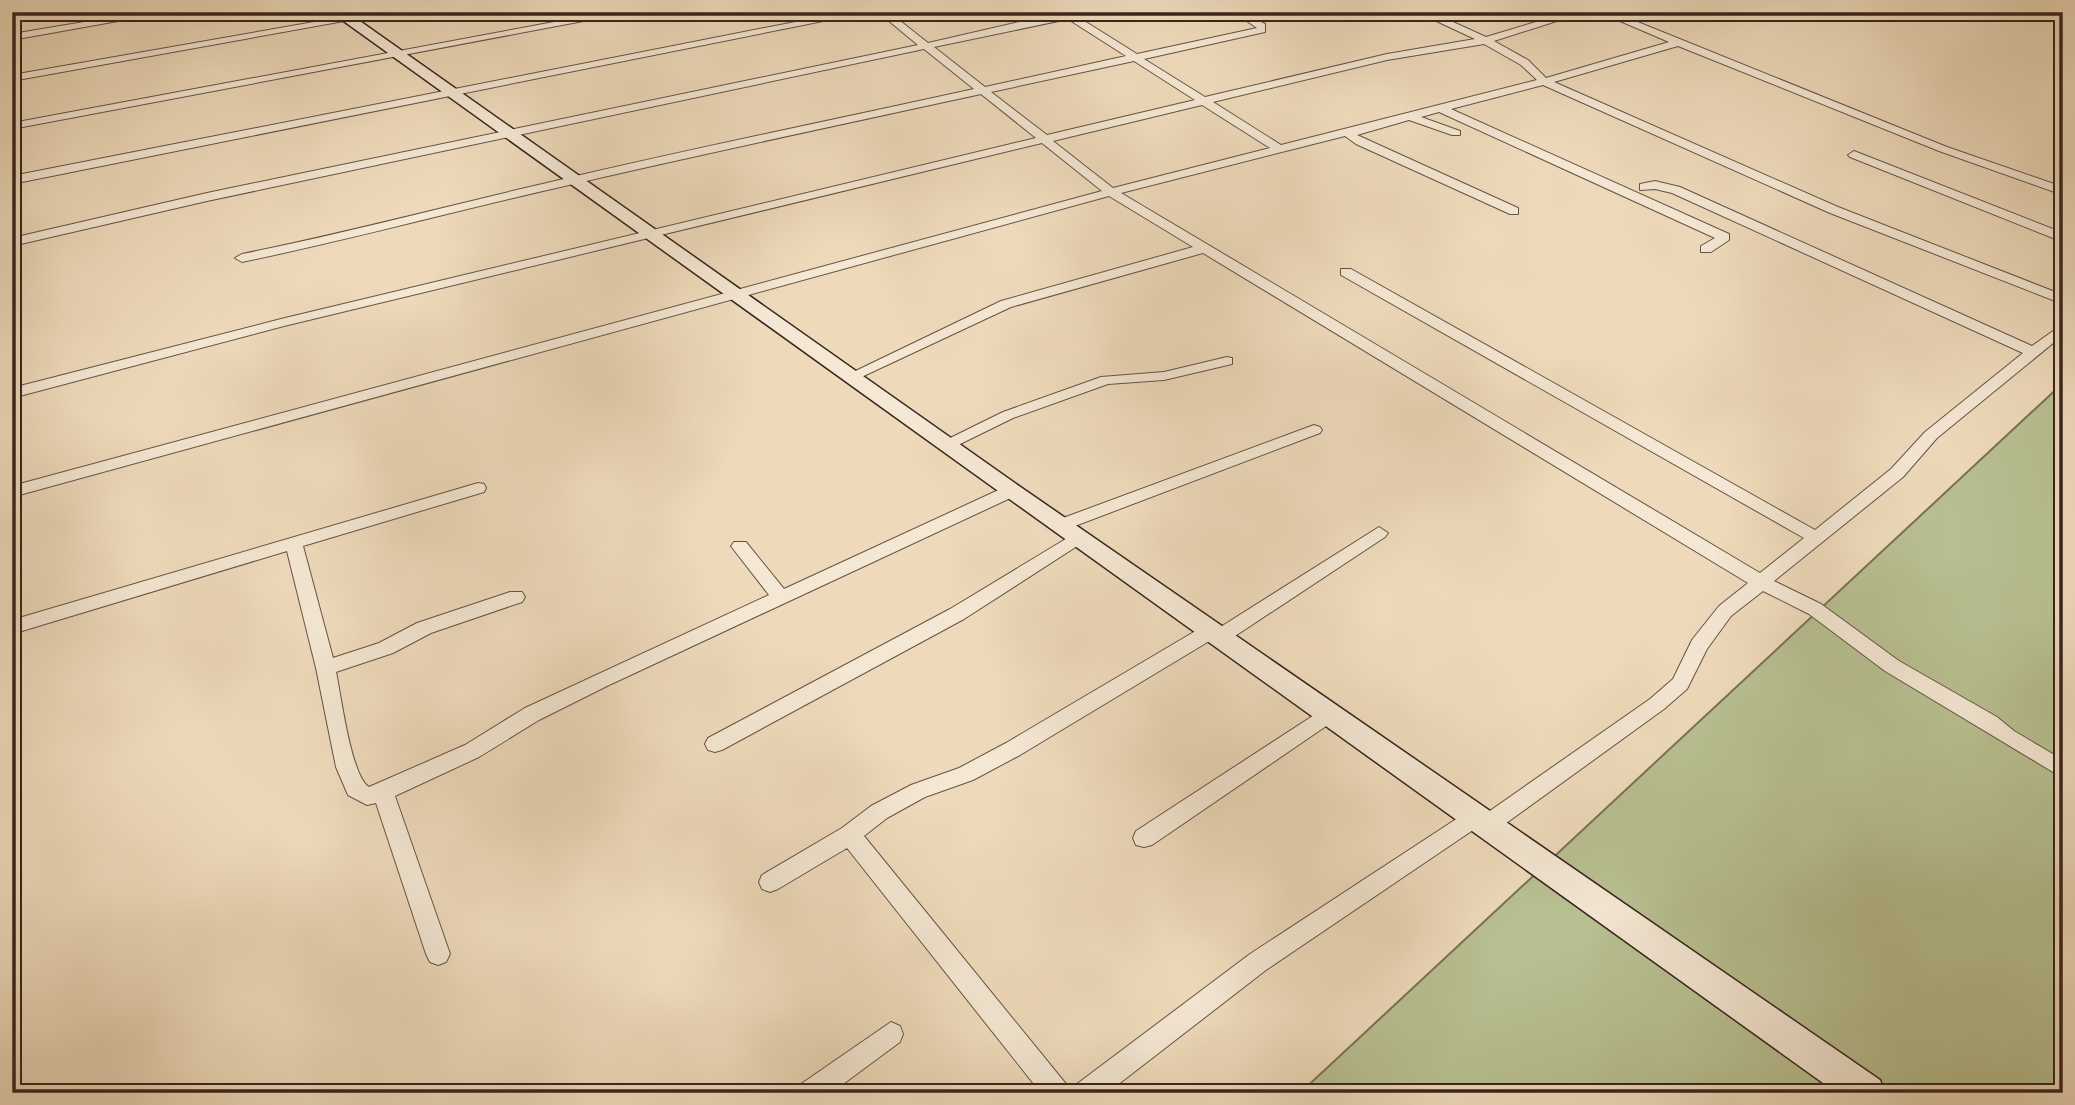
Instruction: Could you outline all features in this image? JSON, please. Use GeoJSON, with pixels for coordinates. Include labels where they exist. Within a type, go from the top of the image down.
{"type":"FeatureCollection","features":[{"type":"Feature","properties":{"kind":"street"},"geometry":{"type":"LineString","coordinates":[[12,37],[163,12]]}},
{"type":"Feature","properties":{"kind":"street"},"geometry":{"type":"LineString","coordinates":[[12,78],[343,15],[389,12]]}},
{"type":"Feature","properties":{"kind":"street"},"geometry":{"type":"LineString","coordinates":[[12,125],[626,12]]}},
{"type":"Feature","properties":{"kind":"street"},"geometry":{"type":"LineString","coordinates":[[12,180],[863,12]]}},
{"type":"Feature","properties":{"kind":"street"},"geometry":{"type":"LineString","coordinates":[[883,12],[1014,114],[1041,140],[1111,192],[1200,248],[1759,581],[1815,609],[1892,666],[1990,723],[2007,737],[2063,771]]}},
{"type":"Feature","properties":{"kind":"street"},"geometry":{"type":"LineString","coordinates":[[12,242],[207,197],[927,47],[1068,14],[1088,12]]}},
{"type":"Feature","properties":{"kind":"street"},"geometry":{"type":"LineString","coordinates":[[1422,12],[1516,57],[1544,82],[1835,211],[2063,300]]}},
{"type":"Feature","properties":{"kind":"street"},"geometry":{"type":"LineString","coordinates":[[12,393],[281,323],[1387,57],[1484,41],[1580,12]]}},
{"type":"Feature","properties":{"kind":"street"},"geometry":{"type":"LineString","coordinates":[[1604,12],[1943,149],[2063,191]]}},
{"type":"Feature","properties":{"kind":"street"},"geometry":{"type":"LineString","coordinates":[[1068,14],[1279,149]]}},
{"type":"Feature","properties":{"kind":"street"},"geometry":{"type":"LineString","coordinates":[[343,15],[1011,491],[1867,1093]]}},
{"type":"Feature","properties":{"kind":"street"},"geometry":{"type":"LineString","coordinates":[[242,258],[363,233],[401,220],[574,180],[1261,30],[1262,26],[1244,15]]}},
{"type":"Feature","properties":{"kind":"street"},"geometry":{"type":"LineString","coordinates":[[12,492],[1111,192],[1544,82],[1676,43]]}},
{"type":"Feature","properties":{"kind":"street"},"geometry":{"type":"LineString","coordinates":[[1440,108],[1724,237],[1706,248]]}},
{"type":"Feature","properties":{"kind":"street"},"geometry":{"type":"LineString","coordinates":[[1409,116],[1456,133]]}},
{"type":"Feature","properties":{"kind":"street"},"geometry":{"type":"LineString","coordinates":[[1351,130],[1351,136],[1360,142],[1514,211]]}},
{"type":"Feature","properties":{"kind":"street"},"geometry":{"type":"LineString","coordinates":[[1854,155],[2063,238]]}},
{"type":"Feature","properties":{"kind":"street"},"geometry":{"type":"LineString","coordinates":[[1644,187],[1655,185],[1676,190],[1933,309],[2033,352]]}},
{"type":"Feature","properties":{"kind":"street"},"geometry":{"type":"LineString","coordinates":[[850,377],[1006,304],[1081,285],[1200,248]]}},
{"type":"Feature","properties":{"kind":"street"},"geometry":{"type":"LineString","coordinates":[[1346,272],[1815,537]]}},
{"type":"Feature","properties":{"kind":"street"},"geometry":{"type":"LineString","coordinates":[[1086,1093],[1258,962],[1480,822],[1665,697],[1680,684],[1699,645],[1725,611],[1896,473],[1931,435],[2063,328]]}},
{"type":"Feature","properties":{"kind":"street"},"geometry":{"type":"LineString","coordinates":[[946,444],[1007,415],[1106,380],[1164,376],[1227,361]]}},
{"type":"Feature","properties":{"kind":"street"},"geometry":{"type":"LineString","coordinates":[[715,744],[957,614],[1070,531],[1314,430]]}},
{"type":"Feature","properties":{"kind":"street"},"geometry":{"type":"LineString","coordinates":[[12,627],[478,488]]}},
{"type":"Feature","properties":{"kind":"street"},"geometry":{"type":"LineString","coordinates":[[294,544],[326,668],[346,767],[355,789],[367,796],[383,792],[472,751],[532,715],[600,681],[1011,491]]}},
{"type":"Feature","properties":{"kind":"street"},"geometry":{"type":"LineString","coordinates":[[770,882],[850,835],[879,812],[918,791],[966,774],[1013,749],[1215,634],[1379,533]]}},
{"type":"Feature","properties":{"kind":"street"},"geometry":{"type":"LineString","coordinates":[[740,546],[781,598]]}},
{"type":"Feature","properties":{"kind":"street"},"geometry":{"type":"LineString","coordinates":[[326,668],[386,648],[424,628],[516,597]]}},
{"type":"Feature","properties":{"kind":"street"},"geometry":{"type":"LineString","coordinates":[[1144,838],[1328,714]]}},
{"type":"Feature","properties":{"kind":"street"},"geometry":{"type":"LineString","coordinates":[[383,792],[438,954]]}},
{"type":"Feature","properties":{"kind":"street"},"geometry":{"type":"LineString","coordinates":[[850,835],[1057,1093]]}},
{"type":"Feature","properties":{"kind":"street"},"geometry":{"type":"LineString","coordinates":[[810,1093],[891,1034]]}},
{"type":"Feature","properties":{"kind":"green space"},"geometry":{"type":"Polygon","coordinates":[[[2063,383],[2063,1093],[1300,1093],[2063,383]]]}}]}
